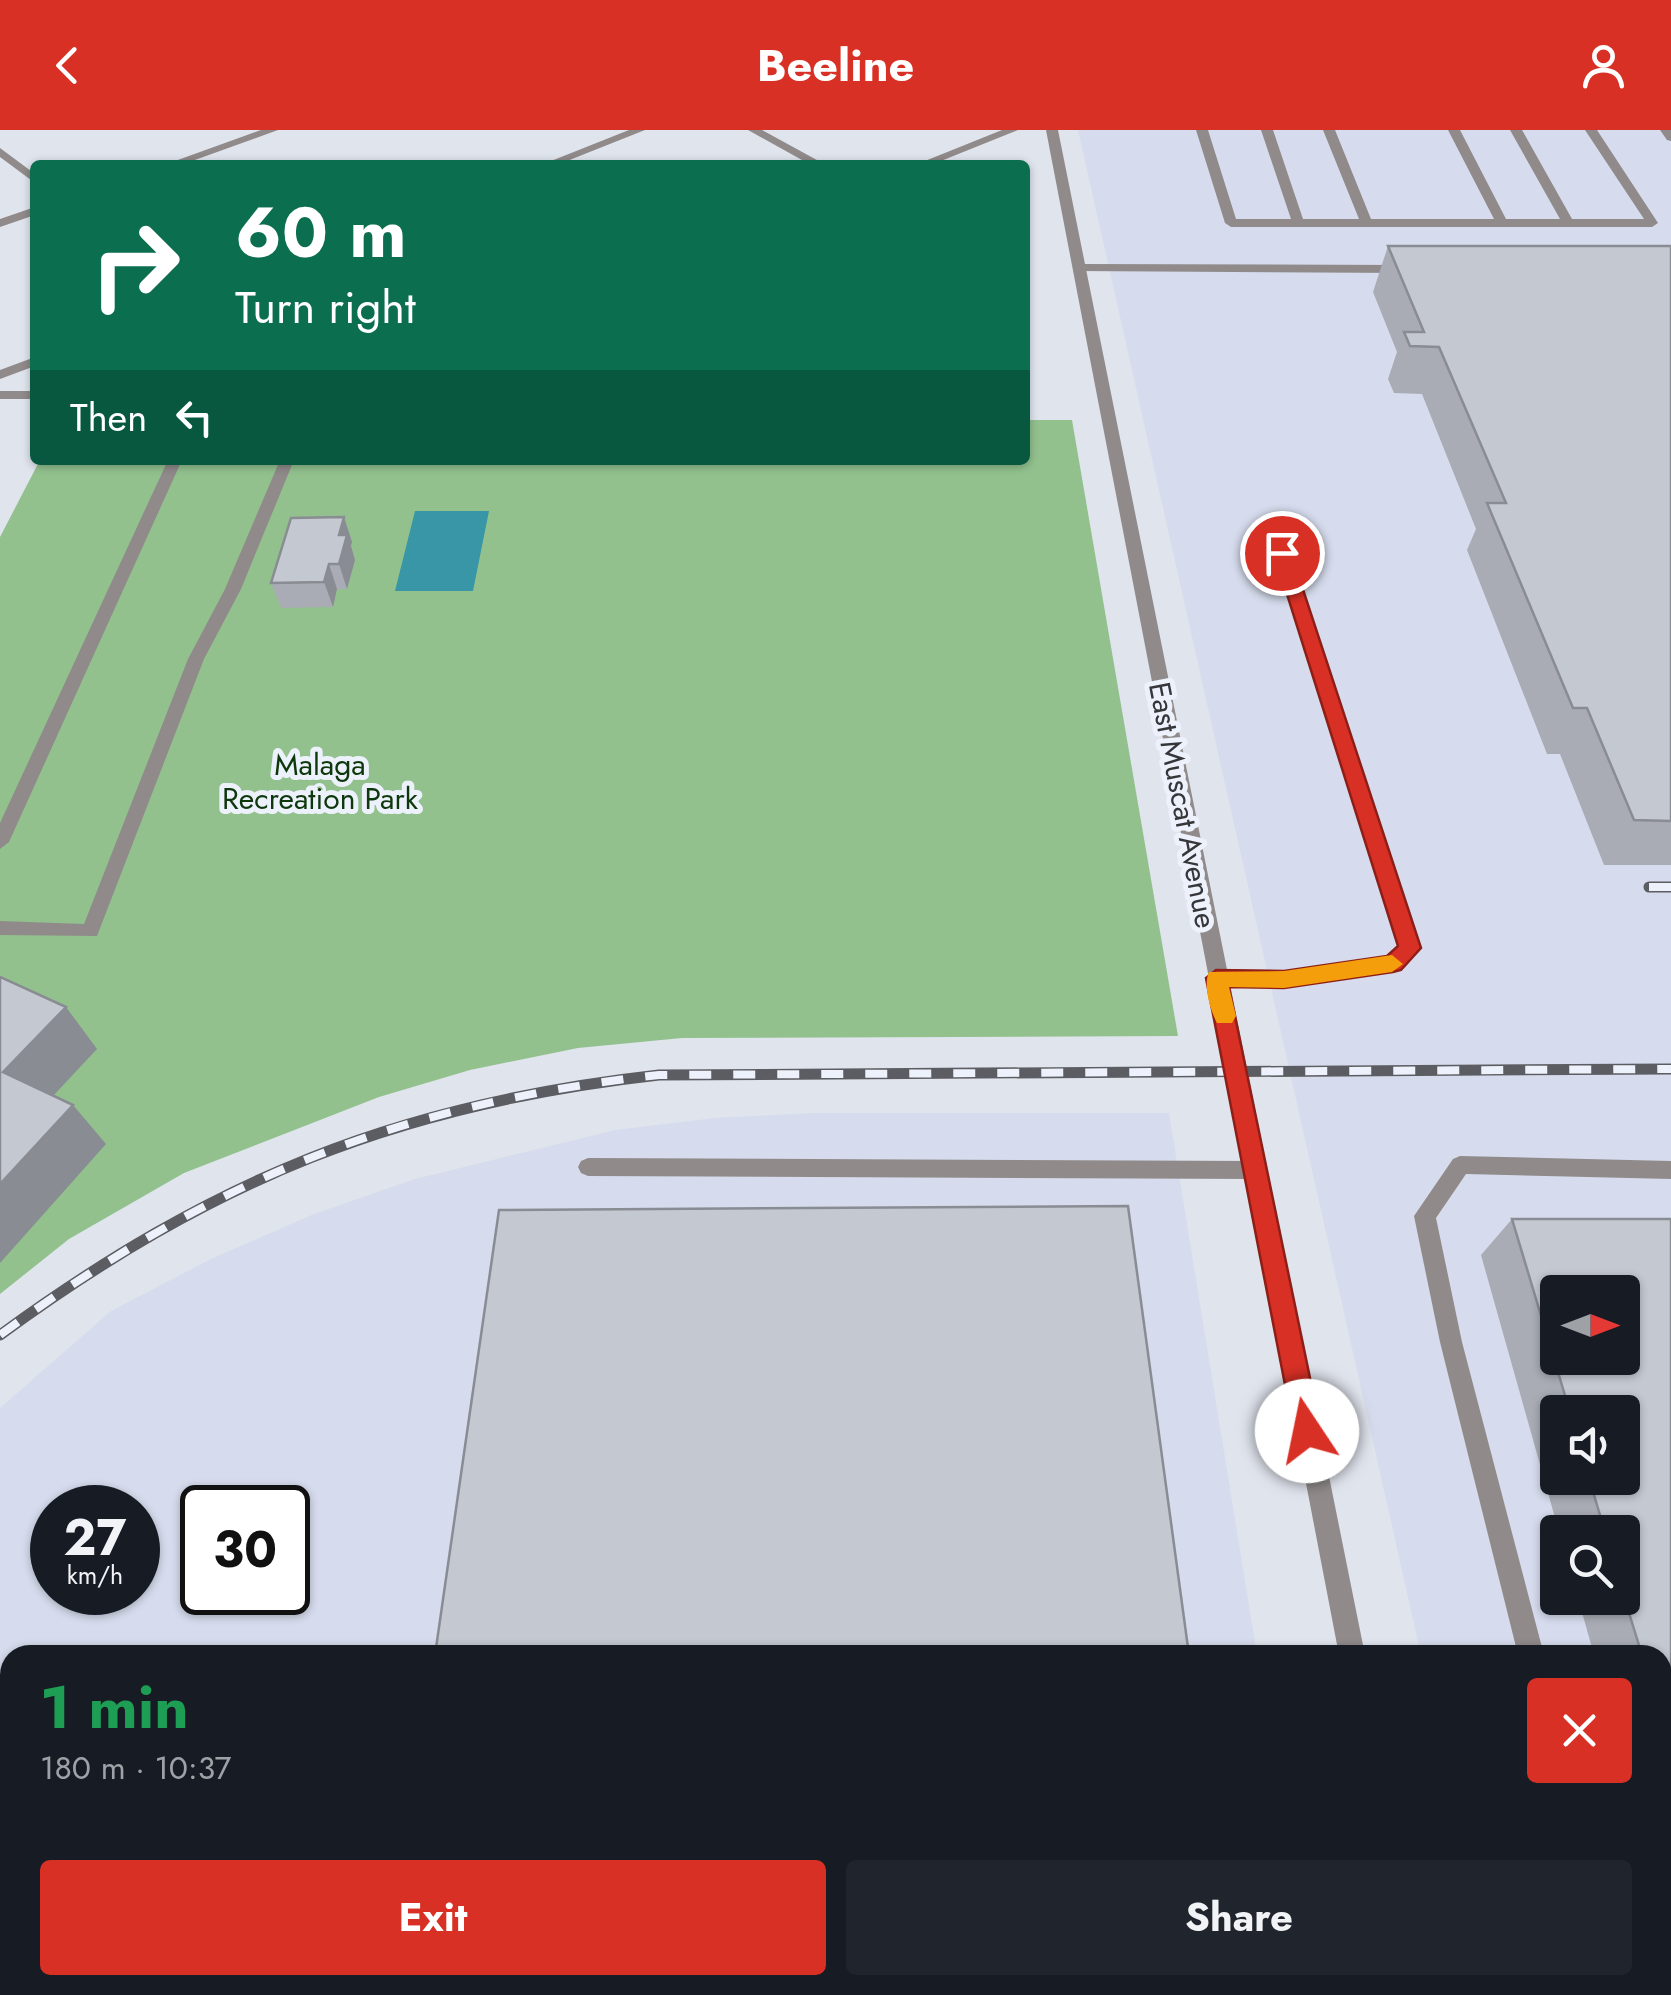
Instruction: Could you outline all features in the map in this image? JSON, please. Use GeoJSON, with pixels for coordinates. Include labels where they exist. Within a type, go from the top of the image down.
{"type":"FeatureCollection","features":[{"type":"Feature","properties":{"kind":"street"},"geometry":{"type":"LineString","coordinates":[[185,160],[272,130]]}},
{"type":"Feature","properties":{"kind":"street"},"geometry":{"type":"LineString","coordinates":[[560,160],[638,130]]}},
{"type":"Feature","properties":{"kind":"street"},"geometry":{"type":"LineString","coordinates":[[754,130],[811,160]]}},
{"type":"Feature","properties":{"kind":"street"},"geometry":{"type":"LineString","coordinates":[[934,160],[1012,130]]}},
{"type":"Feature","properties":{"kind":"street","name":"East Muscat Avenue"},"geometry":{"type":"LineString","coordinates":[[1052,130],[1350,1645]]}},
{"type":"Feature","properties":{"kind":"street"},"geometry":{"type":"LineString","coordinates":[[1202,130],[1231,224],[1652,222],[1590,130]]}},
{"type":"Feature","properties":{"kind":"street"},"geometry":{"type":"LineString","coordinates":[[1266,130],[1298,224]]}},
{"type":"Feature","properties":{"kind":"street"},"geometry":{"type":"LineString","coordinates":[[1330,130],[1366,223]]}},
{"type":"Feature","properties":{"kind":"street"},"geometry":{"type":"LineString","coordinates":[[1454,130],[1502,223]]}},
{"type":"Feature","properties":{"kind":"street"},"geometry":{"type":"LineString","coordinates":[[1516,130],[1568,223]]}},
{"type":"Feature","properties":{"kind":"street"},"geometry":{"type":"LineString","coordinates":[[1666,130],[1671,138]]}},
{"type":"Feature","properties":{"kind":"street"},"geometry":{"type":"LineString","coordinates":[[0,151],[30,176]]}},
{"type":"Feature","properties":{"kind":"street"},"geometry":{"type":"LineString","coordinates":[[0,223],[30,213]]}},
{"type":"Feature","properties":{"kind":"street"},"geometry":{"type":"LineString","coordinates":[[1080,268],[1416,269]]}},
{"type":"Feature","properties":{"kind":"street"},"geometry":{"type":"LineString","coordinates":[[0,375],[30,362]]}},
{"type":"Feature","properties":{"kind":"street"},"geometry":{"type":"LineString","coordinates":[[0,395],[30,395]]}},
{"type":"Feature","properties":{"kind":"street"},"geometry":{"type":"LineString","coordinates":[[0,842],[173,465]]}},
{"type":"Feature","properties":{"kind":"street"},"geometry":{"type":"LineString","coordinates":[[0,928],[90,931],[196,660],[233,589],[285,465]]}},
{"type":"Feature","properties":{"kind":"street"},"geometry":{"type":"LineString","coordinates":[[1216,978],[1284,979],[1393,964],[1410,948],[1282,553]]}},
{"type":"Feature","properties":{"kind":"street"},"geometry":{"type":"LineString","coordinates":[[1528,1645],[1451,1342],[1424,1216],[1460,1165],[1671,1170]]}},
{"type":"Feature","properties":{"kind":"street"},"geometry":{"type":"LineString","coordinates":[[588,1167],[1255,1170]]}},
{"type":"Feature","properties":{"kind":"shaded area"},"geometry":{"type":"Polygon","coordinates":[[[1078,130],[1671,130],[1671,1645],[1419,1645],[1078,130]]]}},
{"type":"Feature","properties":{"kind":"shaded area"},"geometry":{"type":"Polygon","coordinates":[[[815,1113],[1169,1113],[1255,1645],[0,1645],[0,1408],[111,1311],[211,1259],[314,1214],[415,1179],[615,1130],[715,1118],[815,1113]]]}},
{"type":"Feature","properties":{"kind":"green space","name":"Malaga Recreation Park"},"geometry":{"type":"Polygon","coordinates":[[[1030,420],[1072,420],[1178,1036],[682,1038],[578,1048],[470,1070],[379,1097],[184,1173],[69,1239],[0,1294],[0,537],[37,465],[1030,465],[1030,420]]]}},
{"type":"Feature","properties":{"kind":"water"},"geometry":{"type":"Polygon","coordinates":[[[415,511],[489,511],[473,591],[395,591],[415,511]]]}},
{"type":"Feature","properties":{"kind":"building"},"geometry":{"type":"Polygon","coordinates":[[[1388,246],[1671,246],[1671,821],[1634,820],[1587,708],[1573,708],[1487,503],[1506,503],[1439,347],[1410,346],[1404,332],[1424,332],[1388,246]]]}},
{"type":"Feature","properties":{"kind":"building"},"geometry":{"type":"Polygon","coordinates":[[[344,517],[339,535],[347,535],[339,564],[329,564],[324,582],[271,583],[291,518],[344,517]]]}},
{"type":"Feature","properties":{"kind":"building"},"geometry":{"type":"Polygon","coordinates":[[[0,977],[66,1007],[3,1072],[73,1105],[0,1184],[0,977]]]}},
{"type":"Feature","properties":{"kind":"building"},"geometry":{"type":"Polygon","coordinates":[[[1128,1206],[1188,1645],[436,1645],[499,1210],[1128,1206]]]}},
{"type":"Feature","properties":{"kind":"building"},"geometry":{"type":"Polygon","coordinates":[[[1512,1219],[1671,1219],[1671,1645],[1639,1645],[1630,1615],[1640,1615],[1640,1515],[1600,1515],[1594,1495],[1640,1495],[1640,1395],[1565,1395],[1559,1375],[1640,1375],[1640,1275],[1540,1275],[1540,1312],[1512,1219]]]}},
{"type":"Feature","properties":{"kind":"railway"},"geometry":{"type":"LineString","coordinates":[[1649,887],[1671,887]]}},
{"type":"Feature","properties":{"kind":"railway"},"geometry":{"type":"LineString","coordinates":[[0,1335],[156,1233],[233,1192],[391,1129],[475,1106],[564,1088],[659,1075],[1671,1069]]}},
{"type":"Feature","properties":{"kind":"slow traffic"},"geometry":{"type":"LineString","coordinates":[[1224,1016],[1216,978],[1284,979],[1392,964]]}},
{"type":"Feature","properties":{"kind":"route"},"geometry":{"type":"LineString","coordinates":[[1282,553],[1410,948],[1393,964],[1284,979],[1216,978],[1307,1431]]}}]}
